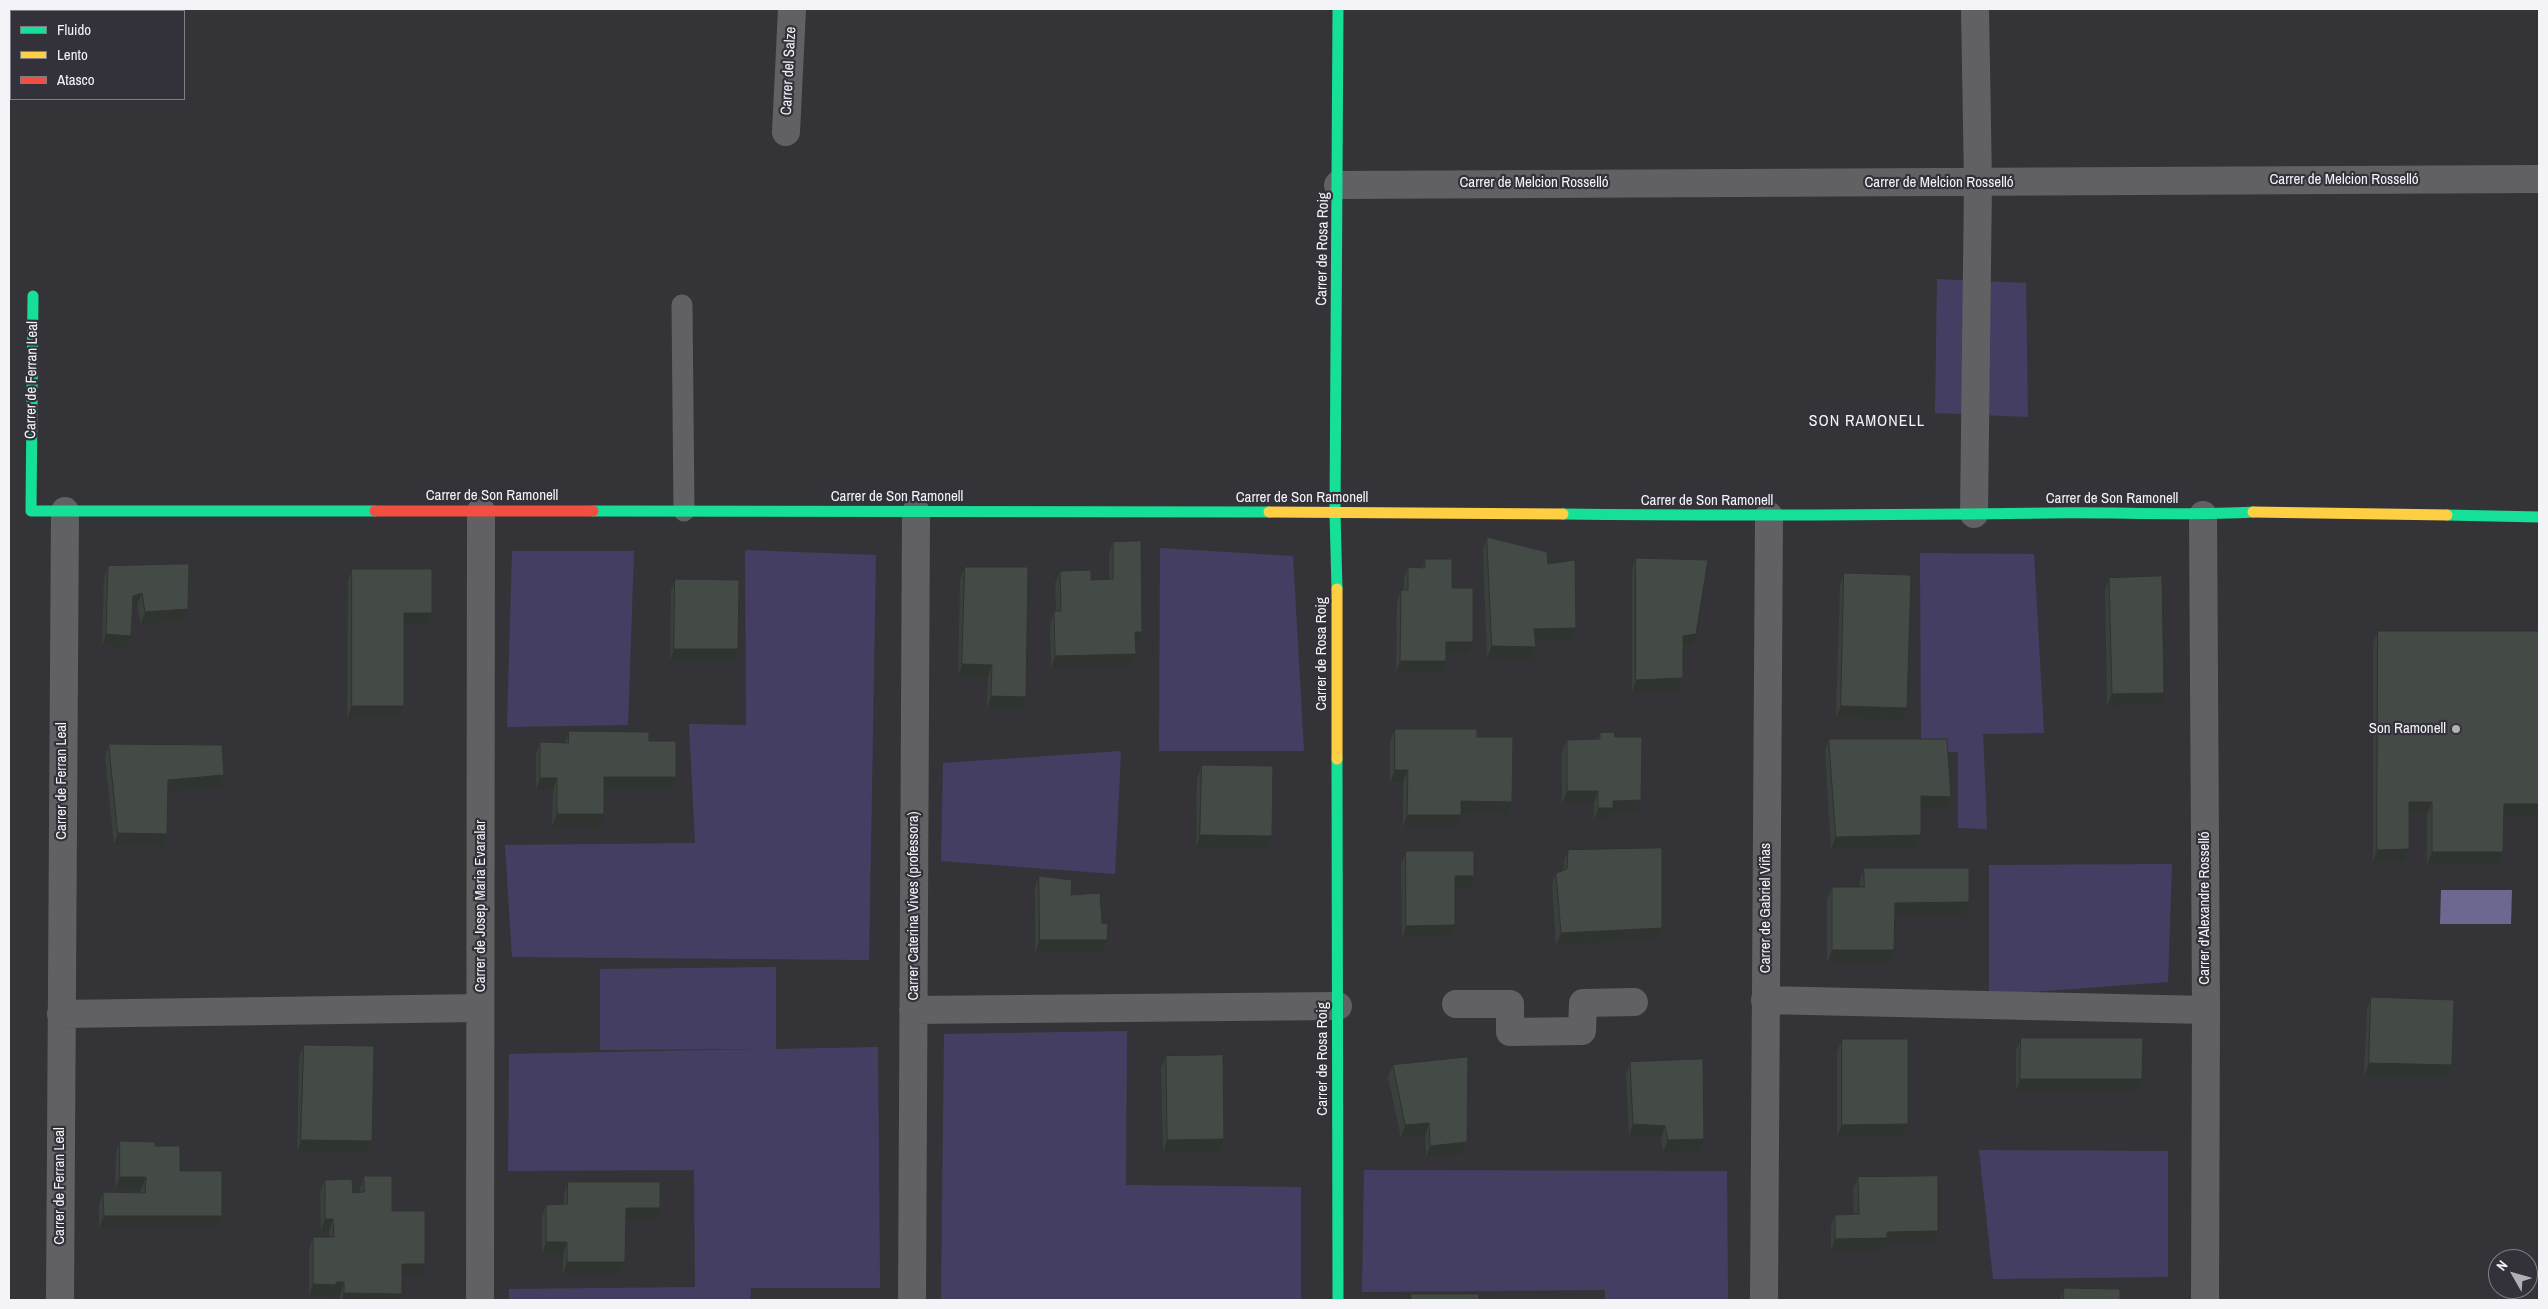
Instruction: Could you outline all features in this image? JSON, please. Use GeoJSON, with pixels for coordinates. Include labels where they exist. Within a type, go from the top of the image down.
{"type":"FeatureCollection","features":[{"type":"Feature","properties":{"kind":"street","name":"Carrer del Salze"},"geometry":{"type":"LineString","coordinates":[[786,132],[792,9]]}},
{"type":"Feature","properties":{"kind":"street","name":"Carrer de Rosa Roig"},"geometry":{"type":"LineString","coordinates":[[1338,9],[1335,513],[1337,563],[1338,1300]]}},
{"type":"Feature","properties":{"kind":"street"},"geometry":{"type":"LineString","coordinates":[[1974,514],[1978,183],[1975,9]]}},
{"type":"Feature","properties":{"kind":"street","name":"Carrer de Melcion Rosselló"},"geometry":{"type":"LineString","coordinates":[[1338,186],[2539,179]]}},
{"type":"Feature","properties":{"kind":"street","name":"Carrer de Ferran Leal"},"geometry":{"type":"LineString","coordinates":[[34,296],[31,511],[65,511],[60,1300]]}},
{"type":"Feature","properties":{"kind":"street","name":"Carrer de Son Ramonell"},"geometry":{"type":"LineString","coordinates":[[65,511],[684,511],[1769,516],[1974,514],[2203,515],[2258,512],[2539,517]]}},
{"type":"Feature","properties":{"kind":"street","name":"Carrer de Josep Maria Evaralar"},"geometry":{"type":"LineString","coordinates":[[480,1300],[482,511]]}},
{"type":"Feature","properties":{"kind":"street","name":"Carrer Caterina Vives (professora)"},"geometry":{"type":"LineString","coordinates":[[912,1300],[916,512]]}},
{"type":"Feature","properties":{"kind":"street","name":"Carrer d'Alexandre Rosselló"},"geometry":{"type":"LineString","coordinates":[[2203,515],[2206,1010],[2205,1300]]}},
{"type":"Feature","properties":{"kind":"street","name":"Carrer de Gabriel Viñas"},"geometry":{"type":"LineString","coordinates":[[1764,1300],[1769,516]]}},
{"type":"Feature","properties":{"kind":"street"},"geometry":{"type":"LineString","coordinates":[[1766,1000],[2206,1010]]}},
{"type":"Feature","properties":{"kind":"street"},"geometry":{"type":"LineString","coordinates":[[1456,1004],[1510,1004],[1510,1032],[1582,1031],[1583,1003],[1634,1002]]}},
{"type":"Feature","properties":{"kind":"street"},"geometry":{"type":"LineString","coordinates":[[913,1010],[1338,1006]]}},
{"type":"Feature","properties":{"kind":"street"},"geometry":{"type":"LineString","coordinates":[[61,1014],[480,1008]]}},
{"type":"Feature","properties":{"kind":"lane"},"geometry":{"type":"LineString","coordinates":[[682,305],[684,511]]}},
{"type":"Feature","properties":{"kind":"shaded area"},"geometry":{"type":"Polygon","coordinates":[[[1937,279],[2026,283],[2028,417],[1935,413],[1937,279]]]}},
{"type":"Feature","properties":{"kind":"shaded area"},"geometry":{"type":"Polygon","coordinates":[[[1160,548],[1293,556],[1304,751],[1159,751],[1160,548]]]}},
{"type":"Feature","properties":{"kind":"shaded area"},"geometry":{"type":"Polygon","coordinates":[[[745,550],[876,555],[869,960],[512,957],[505,845],[695,843],[689,724],[746,725],[745,550]]]}},
{"type":"Feature","properties":{"kind":"shaded area"},"geometry":{"type":"Polygon","coordinates":[[[512,551],[634,551],[628,725],[507,727],[512,551]]]}},
{"type":"Feature","properties":{"kind":"shaded area"},"geometry":{"type":"Polygon","coordinates":[[[1920,553],[2034,554],[2044,733],[1983,734],[1987,829],[1958,828],[1958,752],[1921,751],[1920,553]]]}},
{"type":"Feature","properties":{"kind":"shaded area"},"geometry":{"type":"Polygon","coordinates":[[[1121,751],[1115,874],[941,861],[943,763],[1121,751]]]}},
{"type":"Feature","properties":{"kind":"shaded area"},"geometry":{"type":"Polygon","coordinates":[[[2172,864],[2168,982],[1989,995],[1989,865],[2172,864]]]}},
{"type":"Feature","properties":{"kind":"shaded area"},"geometry":{"type":"Polygon","coordinates":[[[2441,890],[2512,890],[2511,924],[2440,924],[2441,890]]]}},
{"type":"Feature","properties":{"kind":"shaded area"},"geometry":{"type":"Polygon","coordinates":[[[776,967],[776,1049],[878,1047],[880,1288],[751,1288],[750,1300],[509,1300],[509,1289],[695,1287],[694,1170],[508,1171],[509,1054],[759,1049],[600,1050],[600,969],[776,967]]]}},
{"type":"Feature","properties":{"kind":"shaded area"},"geometry":{"type":"Polygon","coordinates":[[[1127,1031],[1126,1185],[1301,1187],[1301,1300],[941,1300],[944,1034],[1127,1031]]]}},
{"type":"Feature","properties":{"kind":"shaded area"},"geometry":{"type":"Polygon","coordinates":[[[1979,1150],[2168,1151],[2168,1277],[1993,1279],[1979,1150]]]}},
{"type":"Feature","properties":{"kind":"shaded area"},"geometry":{"type":"Polygon","coordinates":[[[1364,1170],[1727,1171],[1728,1300],[1605,1300],[1605,1290],[1362,1292],[1364,1170]]]}},
{"type":"Feature","properties":{"kind":"building"},"geometry":{"type":"Polygon","coordinates":[[[1487,537],[1547,552],[1548,564],[1575,560],[1576,628],[1534,629],[1536,647],[1492,646],[1487,537]]]}},
{"type":"Feature","properties":{"kind":"building"},"geometry":{"type":"Polygon","coordinates":[[[1141,541],[1142,632],[1135,632],[1136,654],[1055,656],[1054,611],[1061,611],[1060,571],[1091,570],[1091,580],[1113,579],[1113,542],[1141,541]]]}},
{"type":"Feature","properties":{"kind":"building"},"geometry":{"type":"Polygon","coordinates":[[[1636,558],[1708,560],[1696,634],[1683,636],[1683,678],[1636,680],[1636,558]]]}},
{"type":"Feature","properties":{"kind":"building"},"geometry":{"type":"Polygon","coordinates":[[[1425,559],[1452,559],[1452,588],[1473,588],[1473,642],[1446,642],[1446,661],[1400,661],[1401,590],[1408,590],[1408,567],[1425,568],[1425,559]]]}},
{"type":"Feature","properties":{"kind":"building"},"geometry":{"type":"Polygon","coordinates":[[[189,564],[188,609],[145,612],[142,593],[133,596],[131,636],[106,634],[108,566],[189,564]]]}},
{"type":"Feature","properties":{"kind":"building"},"geometry":{"type":"Polygon","coordinates":[[[965,567],[1028,567],[1026,697],[991,696],[992,665],[962,664],[965,567]]]}},
{"type":"Feature","properties":{"kind":"building"},"geometry":{"type":"Polygon","coordinates":[[[352,569],[432,569],[432,613],[404,613],[404,706],[352,706],[352,569]]]}},
{"type":"Feature","properties":{"kind":"building"},"geometry":{"type":"Polygon","coordinates":[[[1844,573],[1911,575],[1907,708],[1841,706],[1844,573]]]}},
{"type":"Feature","properties":{"kind":"building"},"geometry":{"type":"Polygon","coordinates":[[[2162,576],[2164,693],[2112,694],[2109,578],[2162,576]]]}},
{"type":"Feature","properties":{"kind":"building"},"geometry":{"type":"Polygon","coordinates":[[[675,579],[739,580],[738,649],[674,649],[675,579]]]}},
{"type":"Feature","properties":{"kind":"building","name":"Son Ramonell"},"geometry":{"type":"Polygon","coordinates":[[[2378,631],[2539,631],[2539,804],[2504,804],[2503,852],[2432,852],[2432,802],[2409,802],[2409,849],[2377,850],[2378,631]]]}},
{"type":"Feature","properties":{"kind":"building"},"geometry":{"type":"Polygon","coordinates":[[[1395,729],[1477,729],[1477,737],[1513,737],[1512,802],[1461,801],[1461,815],[1407,815],[1408,770],[1395,770],[1395,729]]]}},
{"type":"Feature","properties":{"kind":"building"},"geometry":{"type":"Polygon","coordinates":[[[569,731],[649,732],[649,741],[676,741],[676,777],[604,777],[604,814],[557,814],[557,778],[540,778],[540,742],[568,743],[569,731]]]}},
{"type":"Feature","properties":{"kind":"building"},"geometry":{"type":"Polygon","coordinates":[[[1614,732],[1615,737],[1642,737],[1641,800],[1613,801],[1613,808],[1598,808],[1598,791],[1567,791],[1567,740],[1600,739],[1600,733],[1614,732]]]}},
{"type":"Feature","properties":{"kind":"building"},"geometry":{"type":"Polygon","coordinates":[[[1829,739],[1947,739],[1951,797],[1921,796],[1921,835],[1836,837],[1829,739]]]}},
{"type":"Feature","properties":{"kind":"building"},"geometry":{"type":"Polygon","coordinates":[[[109,744],[222,745],[224,775],[168,780],[167,834],[118,833],[109,744]]]}},
{"type":"Feature","properties":{"kind":"building"},"geometry":{"type":"Polygon","coordinates":[[[1202,765],[1273,766],[1272,836],[1200,835],[1202,765]]]}},
{"type":"Feature","properties":{"kind":"building"},"geometry":{"type":"Polygon","coordinates":[[[1662,848],[1662,928],[1561,933],[1556,873],[1567,869],[1568,850],[1662,848]]]}},
{"type":"Feature","properties":{"kind":"building"},"geometry":{"type":"Polygon","coordinates":[[[1406,851],[1474,851],[1474,876],[1455,876],[1455,925],[1406,926],[1406,851]]]}},
{"type":"Feature","properties":{"kind":"building"},"geometry":{"type":"Polygon","coordinates":[[[1864,868],[1969,868],[1969,902],[1895,903],[1894,950],[1832,950],[1832,887],[1864,887],[1864,868]]]}},
{"type":"Feature","properties":{"kind":"building"},"geometry":{"type":"Polygon","coordinates":[[[1039,876],[1072,880],[1071,895],[1100,893],[1102,923],[1108,924],[1107,940],[1040,940],[1039,876]]]}},
{"type":"Feature","properties":{"kind":"building"},"geometry":{"type":"Polygon","coordinates":[[[2371,997],[2454,1000],[2452,1065],[2369,1063],[2371,997]]]}},
{"type":"Feature","properties":{"kind":"building"},"geometry":{"type":"Polygon","coordinates":[[[2021,1038],[2143,1038],[2142,1079],[2020,1079],[2021,1038]]]}},
{"type":"Feature","properties":{"kind":"building"},"geometry":{"type":"Polygon","coordinates":[[[1842,1039],[1908,1039],[1908,1124],[1842,1125],[1842,1039]]]}},
{"type":"Feature","properties":{"kind":"building"},"geometry":{"type":"Polygon","coordinates":[[[304,1045],[374,1046],[372,1141],[301,1140],[304,1045]]]}},
{"type":"Feature","properties":{"kind":"building"},"geometry":{"type":"Polygon","coordinates":[[[1223,1055],[1224,1139],[1167,1140],[1166,1056],[1223,1055]]]}},
{"type":"Feature","properties":{"kind":"building"},"geometry":{"type":"Polygon","coordinates":[[[1468,1057],[1467,1142],[1430,1146],[1429,1123],[1405,1125],[1393,1065],[1468,1057]]]}},
{"type":"Feature","properties":{"kind":"building"},"geometry":{"type":"Polygon","coordinates":[[[1703,1059],[1704,1139],[1668,1140],[1665,1126],[1633,1124],[1630,1062],[1703,1059]]]}},
{"type":"Feature","properties":{"kind":"building"},"geometry":{"type":"Polygon","coordinates":[[[120,1141],[155,1142],[155,1146],[180,1146],[180,1171],[222,1171],[222,1216],[104,1216],[103,1192],[145,1193],[146,1177],[120,1177],[120,1141]]]}},
{"type":"Feature","properties":{"kind":"building"},"geometry":{"type":"Polygon","coordinates":[[[364,1176],[392,1176],[392,1211],[425,1211],[425,1264],[402,1264],[402,1294],[344,1293],[344,1282],[336,1282],[336,1285],[313,1284],[313,1237],[334,1237],[333,1219],[325,1219],[325,1180],[352,1179],[353,1193],[364,1192],[364,1176]]]}},
{"type":"Feature","properties":{"kind":"building"},"geometry":{"type":"Polygon","coordinates":[[[1938,1176],[1938,1231],[1887,1232],[1887,1238],[1835,1239],[1835,1215],[1859,1214],[1858,1177],[1938,1176]]]}},
{"type":"Feature","properties":{"kind":"building"},"geometry":{"type":"Polygon","coordinates":[[[568,1182],[660,1182],[660,1208],[626,1208],[625,1262],[567,1262],[567,1242],[546,1242],[546,1205],[567,1204],[568,1182]]]}},
{"type":"Feature","properties":{"kind":"building"},"geometry":{"type":"Polygon","coordinates":[[[2064,1288],[2120,1289],[2120,1300],[2064,1300],[2064,1288]]]}},
{"type":"Feature","properties":{"kind":"building"},"geometry":{"type":"Polygon","coordinates":[[[1411,1294],[1479,1294],[1479,1300],[1411,1300],[1411,1294]]]}},
{"type":"Feature","properties":{"kind":"traffic: fast"},"geometry":{"type":"LineString","coordinates":[[1337,589],[1335,513],[1338,9]]}},
{"type":"Feature","properties":{"kind":"traffic: fast"},"geometry":{"type":"LineString","coordinates":[[33,296],[31,511],[375,511]]}},
{"type":"Feature","properties":{"kind":"traffic: fast"},"geometry":{"type":"LineString","coordinates":[[593,511],[1269,512]]}},
{"type":"Feature","properties":{"kind":"traffic: fast"},"geometry":{"type":"LineString","coordinates":[[1563,514],[2202,514],[2253,512]]}},
{"type":"Feature","properties":{"kind":"traffic: fast"},"geometry":{"type":"LineString","coordinates":[[2447,515],[2539,517]]}},
{"type":"Feature","properties":{"kind":"traffic: fast"},"geometry":{"type":"LineString","coordinates":[[1337,759],[1338,1300]]}},
{"type":"Feature","properties":{"kind":"traffic: slow"},"geometry":{"type":"LineString","coordinates":[[1269,512],[1563,514]]}},
{"type":"Feature","properties":{"kind":"traffic: slow"},"geometry":{"type":"LineString","coordinates":[[2253,512],[2447,515]]}},
{"type":"Feature","properties":{"kind":"traffic: slow"},"geometry":{"type":"LineString","coordinates":[[1337,589],[1337,759]]}},
{"type":"Feature","properties":{"kind":"traffic: jam"},"geometry":{"type":"LineString","coordinates":[[375,511],[593,511]]}},
{"type":"Feature","properties":{"kind":"place","name":"Son Ramonell"},"geometry":{"type":"Point","coordinates":[2456,729]}},
{"type":"Feature","properties":{"kind":"district","name":"SON RAMONELL"},"geometry":{"type":"Point","coordinates":[1867,422]}}]}
